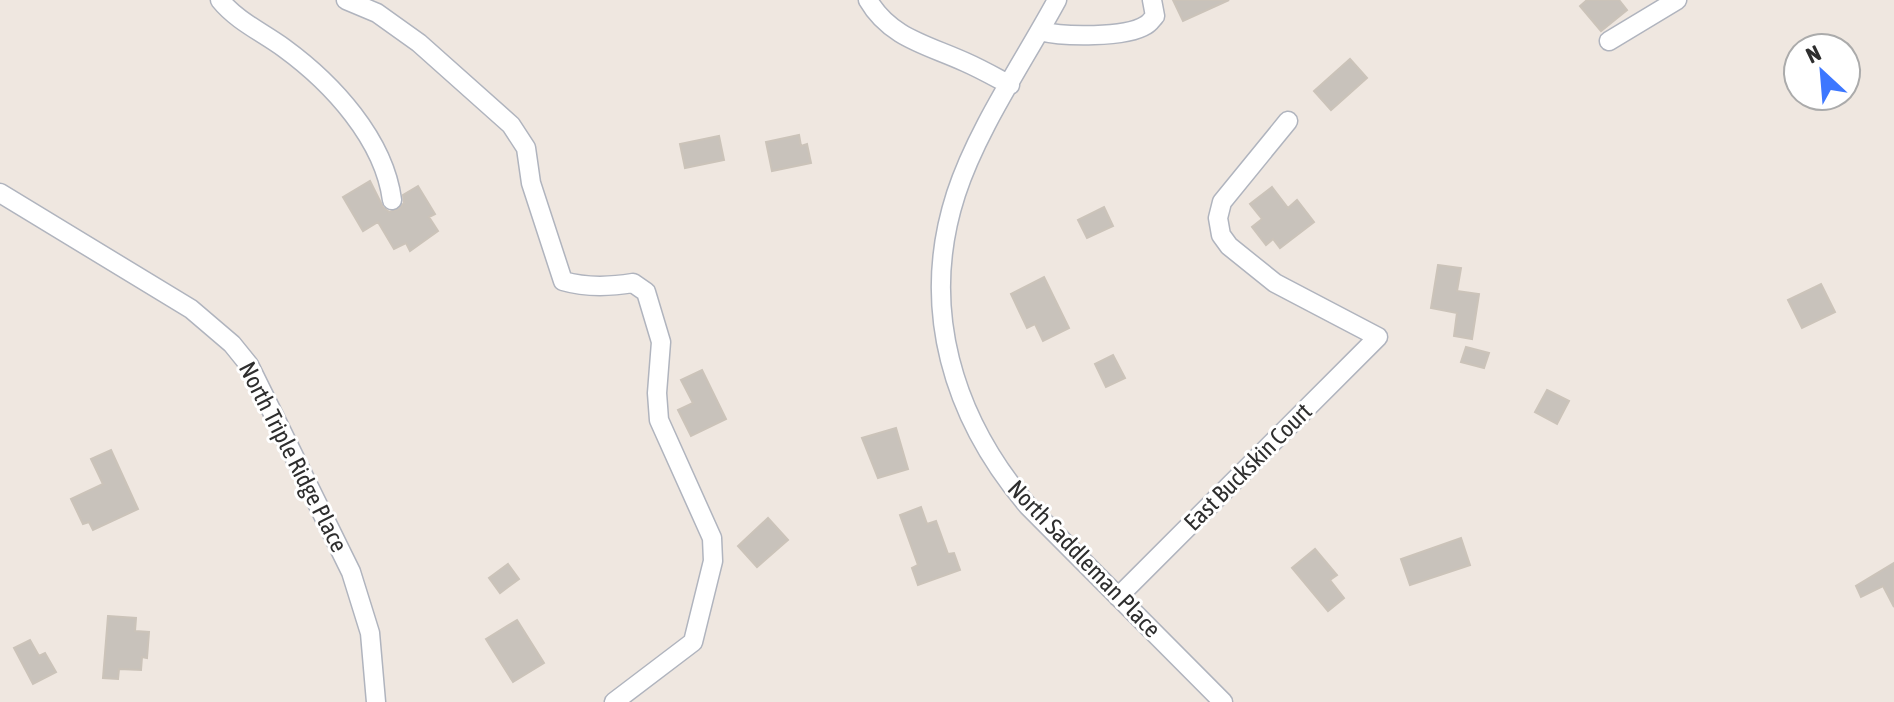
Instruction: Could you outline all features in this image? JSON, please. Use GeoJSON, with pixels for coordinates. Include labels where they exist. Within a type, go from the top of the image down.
{"type":"FeatureCollection","features":[{"type":"Feature","properties":{"kind":"street"},"geometry":{"type":"LineString","coordinates":[[220,0],[232,14],[284,47],[332,90],[353,115],[378,155],[390,185],[392,200]]}},
{"type":"Feature","properties":{"kind":"street"},"geometry":{"type":"LineString","coordinates":[[346,0],[377,13],[419,43],[511,125],[526,148],[531,183],[563,281],[580,286],[609,287],[633,283],[646,292],[661,342],[657,393],[659,420],[712,538],[713,561],[693,642],[614,702]]}},
{"type":"Feature","properties":{"kind":"street"},"geometry":{"type":"LineString","coordinates":[[868,0],[874,11],[898,35],[965,62],[1010,85]]}},
{"type":"Feature","properties":{"kind":"street","name":"North Saddleman Place"},"geometry":{"type":"LineString","coordinates":[[1057,0],[967,165],[948,226],[941,289],[951,368],[973,428],[1007,482],[1223,702]]}},
{"type":"Feature","properties":{"kind":"street"},"geometry":{"type":"LineString","coordinates":[[1040,31],[1057,35],[1111,34],[1145,26],[1155,16],[1152,0]]}},
{"type":"Feature","properties":{"kind":"street"},"geometry":{"type":"LineString","coordinates":[[1609,41],[1677,0]]}},
{"type":"Feature","properties":{"kind":"street","name":"East Buckskin Court"},"geometry":{"type":"LineString","coordinates":[[1118,597],[1378,337],[1275,283],[1229,246],[1221,235],[1218,218],[1222,202],[1288,121]]}},
{"type":"Feature","properties":{"kind":"street","name":"North Triple Ridge Place"},"geometry":{"type":"LineString","coordinates":[[0,193],[191,309],[223,334],[249,365],[351,572],[370,633],[376,702]]}},
{"type":"Feature","properties":{"kind":"building"},"geometry":{"type":"Polygon","coordinates":[[[1173,0],[1229,0],[1183,21],[1173,0]]]}},
{"type":"Feature","properties":{"kind":"building"},"geometry":{"type":"Polygon","coordinates":[[[1587,0],[1619,0],[1627,10],[1601,31],[1580,6],[1587,0]]]}},
{"type":"Feature","properties":{"kind":"building"},"geometry":{"type":"Polygon","coordinates":[[[1350,59],[1367,78],[1331,110],[1314,91],[1350,59]]]}},
{"type":"Feature","properties":{"kind":"building"},"geometry":{"type":"Polygon","coordinates":[[[799,135],[801,146],[807,144],[811,163],[772,171],[766,142],[799,135]]]}},
{"type":"Feature","properties":{"kind":"building"},"geometry":{"type":"Polygon","coordinates":[[[719,136],[724,160],[685,168],[680,144],[719,136]]]}},
{"type":"Feature","properties":{"kind":"building"},"geometry":{"type":"Polygon","coordinates":[[[370,181],[383,207],[389,212],[399,209],[404,203],[403,195],[418,186],[435,214],[429,217],[438,231],[410,251],[406,243],[394,249],[378,222],[363,231],[343,197],[370,181]]]}},
{"type":"Feature","properties":{"kind":"building"},"geometry":{"type":"Polygon","coordinates":[[[1272,187],[1288,208],[1297,200],[1314,222],[1280,248],[1273,239],[1266,245],[1252,227],[1262,219],[1250,204],[1272,187]]]}},
{"type":"Feature","properties":{"kind":"building"},"geometry":{"type":"Polygon","coordinates":[[[1104,207],[1113,226],[1087,238],[1078,220],[1104,207]]]}},
{"type":"Feature","properties":{"kind":"building"},"geometry":{"type":"Polygon","coordinates":[[[1438,265],[1461,268],[1457,291],[1479,294],[1472,339],[1454,336],[1457,313],[1431,308],[1438,265]]]}},
{"type":"Feature","properties":{"kind":"building"},"geometry":{"type":"Polygon","coordinates":[[[1044,277],[1069,328],[1043,341],[1035,324],[1027,328],[1011,294],[1044,277]]]}},
{"type":"Feature","properties":{"kind":"building"},"geometry":{"type":"Polygon","coordinates":[[[1821,284],[1835,312],[1802,328],[1788,300],[1821,284]]]}},
{"type":"Feature","properties":{"kind":"building"},"geometry":{"type":"Polygon","coordinates":[[[1466,347],[1489,353],[1484,368],[1461,362],[1466,347]]]}},
{"type":"Feature","properties":{"kind":"building"},"geometry":{"type":"Polygon","coordinates":[[[1113,355],[1125,378],[1106,387],[1095,364],[1113,355]]]}},
{"type":"Feature","properties":{"kind":"building"},"geometry":{"type":"Polygon","coordinates":[[[702,370],[726,419],[691,436],[678,410],[693,403],[681,380],[702,370]]]}},
{"type":"Feature","properties":{"kind":"building"},"geometry":{"type":"Polygon","coordinates":[[[1547,390],[1569,401],[1557,424],[1535,412],[1547,390]]]}},
{"type":"Feature","properties":{"kind":"building"},"geometry":{"type":"Polygon","coordinates":[[[896,428],[908,469],[878,478],[862,438],[896,428]]]}},
{"type":"Feature","properties":{"kind":"building"},"geometry":{"type":"Polygon","coordinates":[[[111,450],[138,509],[93,530],[89,522],[83,524],[71,499],[103,484],[91,459],[111,450]]]}},
{"type":"Feature","properties":{"kind":"building"},"geometry":{"type":"Polygon","coordinates":[[[921,507],[927,524],[936,521],[948,554],[954,553],[960,570],[918,585],[912,568],[918,565],[900,515],[921,507]]]}},
{"type":"Feature","properties":{"kind":"building"},"geometry":{"type":"Polygon","coordinates":[[[768,518],[788,540],[757,567],[738,546],[768,518]]]}},
{"type":"Feature","properties":{"kind":"building"},"geometry":{"type":"Polygon","coordinates":[[[1461,538],[1470,565],[1410,585],[1401,559],[1461,538]]]}},
{"type":"Feature","properties":{"kind":"building"},"geometry":{"type":"Polygon","coordinates":[[[1315,549],[1337,575],[1330,580],[1344,598],[1328,611],[1292,568],[1315,549]]]}},
{"type":"Feature","properties":{"kind":"building"},"geometry":{"type":"Polygon","coordinates":[[[1894,563],[1894,607],[1883,586],[1861,597],[1856,586],[1894,563]]]}},
{"type":"Feature","properties":{"kind":"building"},"geometry":{"type":"Polygon","coordinates":[[[508,564],[519,579],[500,593],[489,578],[508,564]]]}},
{"type":"Feature","properties":{"kind":"building"},"geometry":{"type":"Polygon","coordinates":[[[108,616],[136,618],[135,631],[149,632],[147,658],[142,657],[141,670],[119,669],[118,679],[103,678],[108,616]]]}},
{"type":"Feature","properties":{"kind":"building"},"geometry":{"type":"Polygon","coordinates":[[[517,620],[544,663],[513,682],[486,639],[517,620]]]}},
{"type":"Feature","properties":{"kind":"building"},"geometry":{"type":"Polygon","coordinates":[[[30,640],[39,656],[45,653],[56,672],[33,684],[14,648],[30,640]]]}}]}
